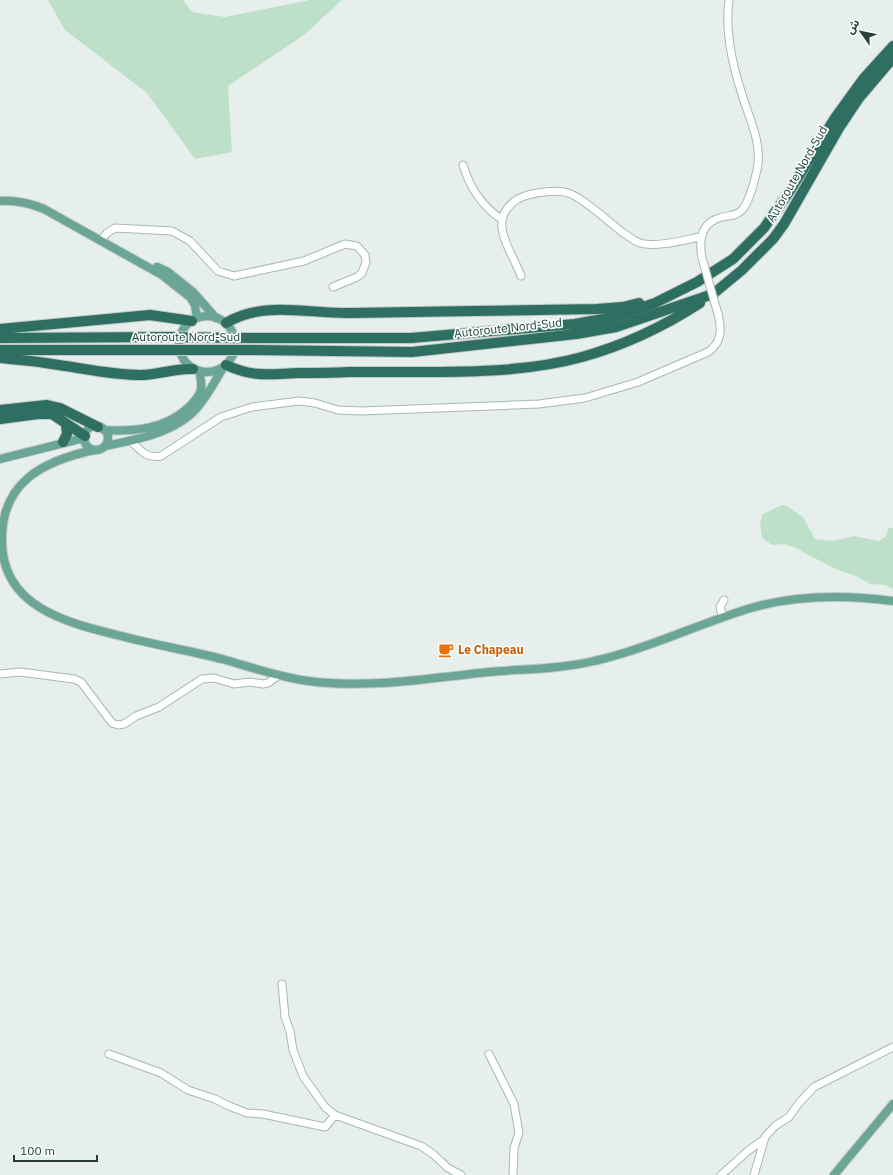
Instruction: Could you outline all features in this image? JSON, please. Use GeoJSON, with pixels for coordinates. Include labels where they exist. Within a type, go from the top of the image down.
{"type":"FeatureCollection","features":[{"type":"Feature","properties":{"kind":"highway","name":"Autoroute Nord-Sud"},"geometry":{"type":"LineString","coordinates":[[0,338],[411,338],[575,324],[614,317],[655,303],[697,282],[732,259],[764,228],[789,192],[835,118],[864,78],[893,46]]}},
{"type":"Feature","properties":{"kind":"highway","name":"Autoroute Nord-Sud"},"geometry":{"type":"LineString","coordinates":[[0,350],[252,350],[412,352],[576,334],[616,327],[713,294],[742,270],[773,239],[784,224],[858,98],[893,58]]}},
{"type":"Feature","properties":{"kind":"highway"},"geometry":{"type":"LineString","coordinates":[[226,323],[242,315],[274,309],[339,314],[597,309],[623,306],[653,299],[697,282]]}},
{"type":"Feature","properties":{"kind":"highway"},"geometry":{"type":"LineString","coordinates":[[225,366],[247,374],[265,376],[299,373],[498,370],[559,362],[582,357],[635,339],[671,321],[713,294]]}},
{"type":"Feature","properties":{"kind":"highway"},"geometry":{"type":"LineString","coordinates":[[0,329],[150,315],[194,319]]}},
{"type":"Feature","properties":{"kind":"highway"},"geometry":{"type":"LineString","coordinates":[[0,358],[100,372],[140,375],[154,374],[177,368],[196,370]]}},
{"type":"Feature","properties":{"kind":"highway"},"geometry":{"type":"LineString","coordinates":[[0,410],[47,405],[60,408],[101,428]]}},
{"type":"Feature","properties":{"kind":"highway"},"geometry":{"type":"LineString","coordinates":[[0,419],[46,414],[58,417],[85,440]]}},
{"type":"Feature","properties":{"kind":"highway"},"geometry":{"type":"LineString","coordinates":[[63,442],[67,434],[66,423]]}},
{"type":"Feature","properties":{"kind":"main road"},"geometry":{"type":"LineString","coordinates":[[0,201],[15,200],[44,209],[162,275],[186,292],[193,300],[194,319]]}},
{"type":"Feature","properties":{"kind":"main road"},"geometry":{"type":"LineString","coordinates":[[100,240],[168,272],[193,292],[213,315],[226,323],[232,332],[235,342],[234,352],[192,413],[165,428],[131,441],[72,455],[47,464],[29,477],[11,500],[4,520],[2,550],[5,563],[18,588],[30,602],[43,611],[60,619],[83,627],[174,647],[279,675],[330,683],[376,683],[590,662],[612,656],[752,608],[808,598],[844,598],[893,601]]}},
{"type":"Feature","properties":{"kind":"main road"},"geometry":{"type":"LineString","coordinates":[[225,366],[212,372],[196,370],[185,362],[179,348],[182,332],[194,319],[213,315],[242,315]]}},
{"type":"Feature","properties":{"kind":"main road"},"geometry":{"type":"LineString","coordinates":[[72,455],[85,440],[90,429],[101,428],[121,431],[136,430],[156,427],[171,420],[187,409],[199,394],[201,385],[196,370]]}},
{"type":"Feature","properties":{"kind":"main road"},"geometry":{"type":"LineString","coordinates":[[101,428],[108,438],[105,446]]}},
{"type":"Feature","properties":{"kind":"main road"},"geometry":{"type":"LineString","coordinates":[[0,459],[63,442],[85,440]]}},
{"type":"Feature","properties":{"kind":"main road"},"geometry":{"type":"LineString","coordinates":[[85,440],[94,450]]}},
{"type":"Feature","properties":{"kind":"main road"},"geometry":{"type":"LineString","coordinates":[[834,1175],[893,1104]]}},
{"type":"Feature","properties":{"kind":"street"},"geometry":{"type":"LineString","coordinates":[[131,441],[145,455],[155,457],[161,456],[209,424],[231,413],[252,407],[298,401],[315,403],[338,410],[354,411],[539,404],[585,398],[638,382],[708,352],[714,348],[720,336],[721,329],[702,258],[700,237],[704,230],[713,221],[718,218],[731,216],[742,210],[750,192],[760,156],[758,142],[734,66],[730,31],[729,0]]}},
{"type":"Feature","properties":{"kind":"street"},"geometry":{"type":"LineString","coordinates":[[463,165],[477,196],[488,209],[501,219]]}},
{"type":"Feature","properties":{"kind":"street"},"geometry":{"type":"LineString","coordinates":[[521,276],[501,229],[501,219],[504,212],[514,202],[530,194],[560,191],[576,196],[638,242],[652,245],[700,237]]}},
{"type":"Feature","properties":{"kind":"street"},"geometry":{"type":"LineString","coordinates":[[100,240],[115,228],[172,230],[190,241],[218,270],[234,276],[304,261],[345,244],[357,246],[365,255],[366,262],[362,273],[357,277],[333,287]]}},
{"type":"Feature","properties":{"kind":"street"},"geometry":{"type":"LineString","coordinates":[[723,618],[720,607],[724,600]]}},
{"type":"Feature","properties":{"kind":"street"},"geometry":{"type":"LineString","coordinates":[[0,674],[20,672],[74,679],[81,682],[112,723],[118,725],[124,724],[136,716],[159,707],[202,679],[214,678],[234,684],[250,682],[263,684],[268,683],[279,675]]}},
{"type":"Feature","properties":{"kind":"street"},"geometry":{"type":"LineString","coordinates":[[282,984],[285,1017],[290,1031],[293,1050],[303,1076],[325,1107],[335,1115],[420,1146],[434,1154],[447,1172],[461,1175]]}},
{"type":"Feature","properties":{"kind":"street"},"geometry":{"type":"LineString","coordinates":[[721,1175],[789,1117],[799,1103],[814,1087],[893,1047]]}},
{"type":"Feature","properties":{"kind":"street"},"geometry":{"type":"LineString","coordinates":[[109,1054],[161,1073],[188,1090],[248,1112],[325,1127],[335,1115]]}},
{"type":"Feature","properties":{"kind":"street"},"geometry":{"type":"LineString","coordinates":[[489,1054],[514,1104],[519,1133],[514,1148],[513,1175]]}},
{"type":"Feature","properties":{"kind":"street"},"geometry":{"type":"LineString","coordinates":[[754,1175],[762,1141]]}},
{"type":"Feature","properties":{"kind":"green space"},"geometry":{"type":"Polygon","coordinates":[[[48,0],[183,0],[192,12],[225,17],[310,0],[342,0],[304,35],[228,86],[232,152],[195,159],[147,93],[65,30],[48,0]]]}},
{"type":"Feature","properties":{"kind":"green space"},"geometry":{"type":"Polygon","coordinates":[[[782,505],[787,506],[803,517],[815,539],[833,541],[854,536],[879,541],[886,536],[889,528],[893,528],[893,589],[886,585],[870,584],[856,576],[833,568],[796,548],[784,544],[772,545],[762,538],[760,522],[763,514],[782,505]]]}},
{"type":"Feature","properties":{"kind":"place","name":"Le Chapeau"},"geometry":{"type":"Point","coordinates":[446,650]}}]}
